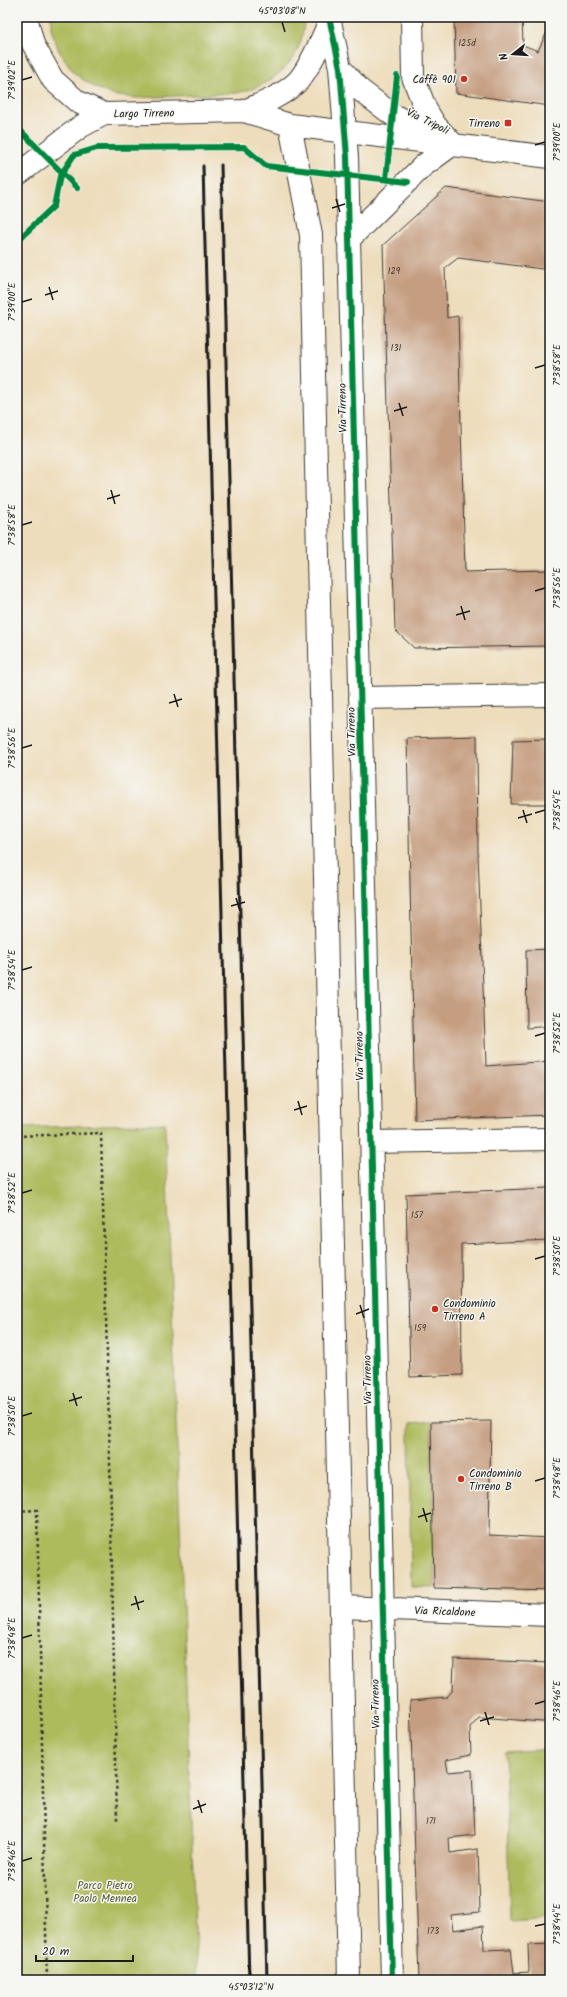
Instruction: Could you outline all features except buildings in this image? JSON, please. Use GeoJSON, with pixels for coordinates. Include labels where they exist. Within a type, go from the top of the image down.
{"type":"FeatureCollection","features":[{"type":"Feature","properties":{"kind":"street","name":"Largo Tirreno"},"geometry":{"type":"LineString","coordinates":[[26,17],[33,44],[41,62],[53,80],[78,102],[104,114],[244,111],[290,126]]}},
{"type":"Feature","properties":{"kind":"street"},"geometry":{"type":"LineString","coordinates":[[348,240],[423,166],[453,144],[435,125],[426,110],[413,77],[412,17]]}},
{"type":"Feature","properties":{"kind":"street","name":"Largo Tirreno"},"geometry":{"type":"LineString","coordinates":[[244,111],[264,103],[298,80],[314,55],[329,20]]}},
{"type":"Feature","properties":{"kind":"street","name":"Largo Tirreno"},"geometry":{"type":"LineString","coordinates":[[329,20],[340,68],[345,131]]}},
{"type":"Feature","properties":{"kind":"street","name":"Via Tripoli"},"geometry":{"type":"LineString","coordinates":[[340,68],[360,90],[393,115],[453,144]]}},
{"type":"Feature","properties":{"kind":"street"},"geometry":{"type":"LineString","coordinates":[[17,176],[80,127],[104,114]]}},
{"type":"Feature","properties":{"kind":"street"},"geometry":{"type":"LineString","coordinates":[[290,126],[311,235],[349,1980]]}},
{"type":"Feature","properties":{"kind":"street","name":"Via Tripoli"},"geometry":{"type":"LineString","coordinates":[[290,126],[345,131],[550,157]]}},
{"type":"Feature","properties":{"kind":"street","name":"Via Tirreno"},"geometry":{"type":"LineString","coordinates":[[345,131],[348,163],[348,240],[392,1980]]}},
{"type":"Feature","properties":{"kind":"street","name":"Via Tirreno"},"geometry":{"type":"LineString","coordinates":[[360,698],[550,695]]}},
{"type":"Feature","properties":{"kind":"street"},"geometry":{"type":"LineString","coordinates":[[371,1142],[550,1139]]}},
{"type":"Feature","properties":{"kind":"street","name":"Via Ricaldone"},"geometry":{"type":"LineString","coordinates":[[341,1607],[550,1616]]}},
{"type":"Feature","properties":{"kind":"path"},"geometry":{"type":"LineString","coordinates":[[17,1136],[101,1133],[117,1821]]}},
{"type":"Feature","properties":{"kind":"path"},"geometry":{"type":"LineString","coordinates":[[17,1511],[37,1510],[47,1980]]}},
{"type":"Feature","properties":{"kind":"green space"},"geometry":{"type":"Polygon","coordinates":[[[51,17],[304,17],[303,32],[293,57],[285,68],[275,77],[263,84],[236,93],[136,98],[112,95],[94,87],[75,74],[59,51],[51,29],[51,17]]]}},
{"type":"Feature","properties":{"kind":"green space","name":"Parco Pietro Paolo Mennea"},"geometry":{"type":"Polygon","coordinates":[[[165,1123],[197,1980],[17,1980],[17,1128],[165,1123]]]}},
{"type":"Feature","properties":{"kind":"green space"},"geometry":{"type":"Polygon","coordinates":[[[431,1422],[434,1588],[411,1587],[409,1424],[431,1422]]]}},
{"type":"Feature","properties":{"kind":"green space"},"geometry":{"type":"Polygon","coordinates":[[[550,1749],[550,1918],[510,1921],[505,1752],[550,1749]]]}},
{"type":"Feature","properties":{"kind":"railway"},"geometry":{"type":"LineString","coordinates":[[221,165],[267,1980]]}},
{"type":"Feature","properties":{"kind":"railway"},"geometry":{"type":"LineString","coordinates":[[203,166],[249,1980]]}},
{"type":"Feature","properties":{"kind":"cycle path"},"geometry":{"type":"LineString","coordinates":[[329,17],[340,68],[347,157],[392,1980]]}},
{"type":"Feature","properties":{"kind":"cycle path"},"geometry":{"type":"LineString","coordinates":[[386,179],[397,76]]}},
{"type":"Feature","properties":{"kind":"cycle path"},"geometry":{"type":"LineString","coordinates":[[17,127],[77,188]]}},
{"type":"Feature","properties":{"kind":"cycle path"},"geometry":{"type":"LineString","coordinates":[[17,241],[54,206],[60,176],[74,155],[97,148],[244,147],[266,166],[408,182]]}},
{"type":"Feature","properties":{"kind":"place","name":"Caffè 901"},"geometry":{"type":"Point","coordinates":[464,79]}},
{"type":"Feature","properties":{"kind":"place","name":"Tirreno"},"geometry":{"type":"Point","coordinates":[508,123]}},
{"type":"Feature","properties":{"kind":"place","name":"Condominio Tirreno A"},"geometry":{"type":"Point","coordinates":[435,1309]}},
{"type":"Feature","properties":{"kind":"place","name":"Condominio Tirreno B"},"geometry":{"type":"Point","coordinates":[461,1479]}}]}
